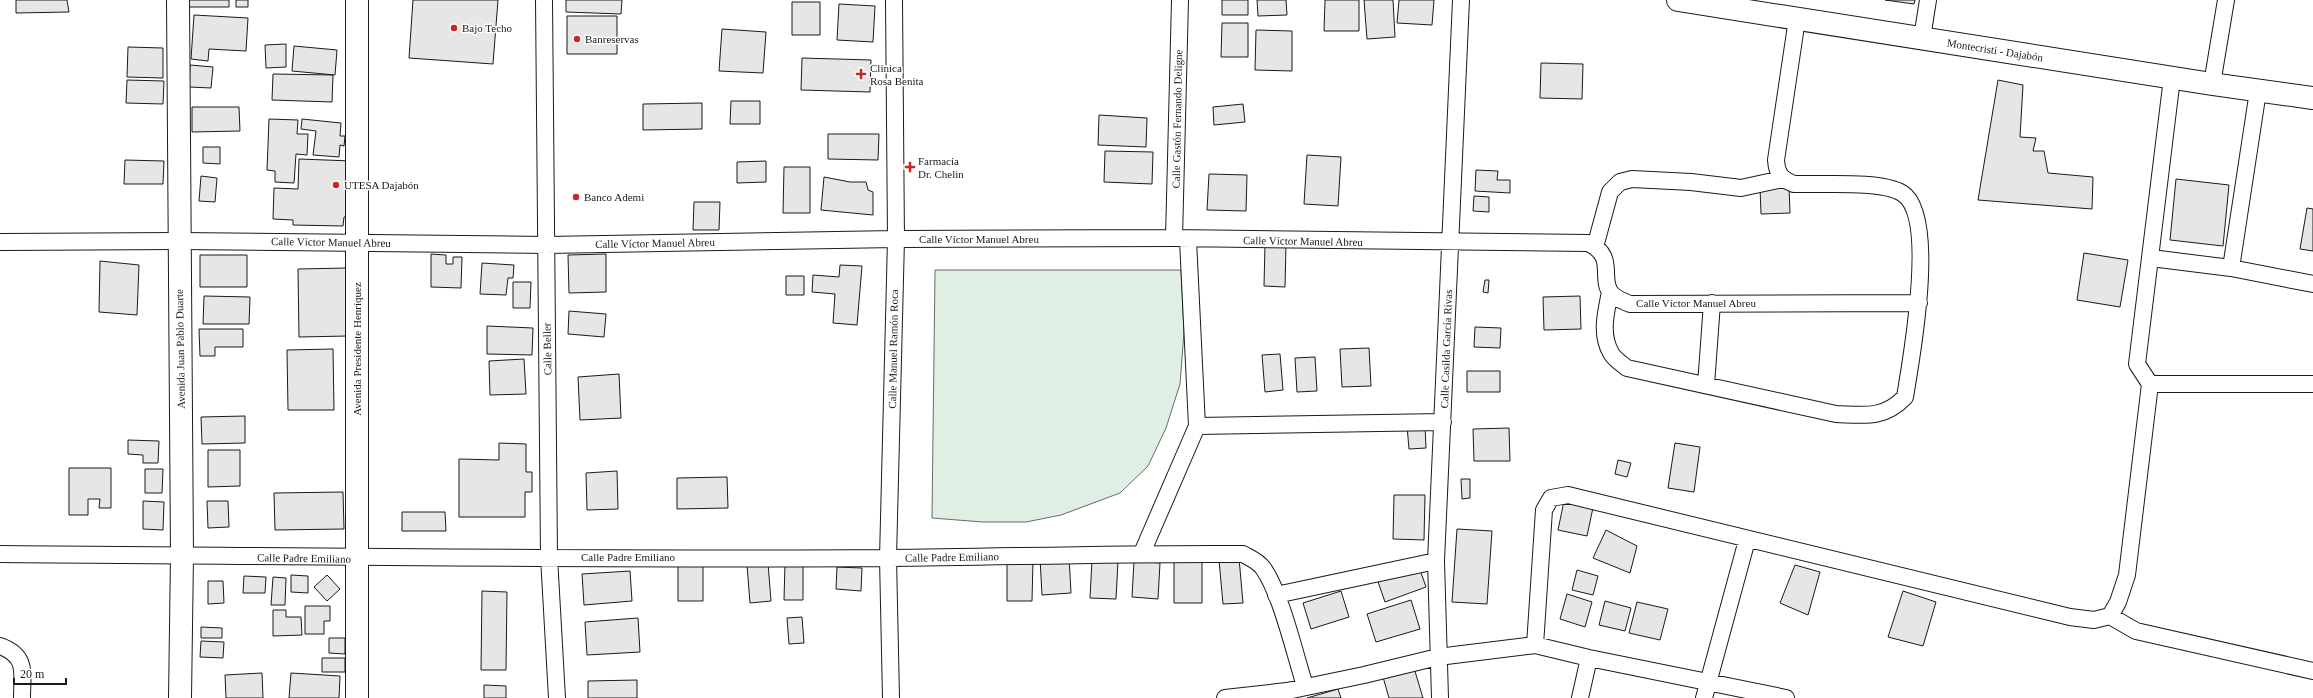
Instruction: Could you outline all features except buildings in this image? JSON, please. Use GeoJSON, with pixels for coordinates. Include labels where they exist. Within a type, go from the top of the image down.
{"type":"FeatureCollection","features":[{"type":"Feature","properties":{"kind":"main road","name":"Avenida Juan Pablo Duarte"},"geometry":{"type":"LineString","coordinates":[[178,0],[182,556],[180,698]]}},
{"type":"Feature","properties":{"kind":"main road","name":"Avenida Presidente Henríquez"},"geometry":{"type":"LineString","coordinates":[[357,0],[357,698]]}},
{"type":"Feature","properties":{"kind":"main road","name":"Montecristi - Dajabón"},"geometry":{"type":"LineString","coordinates":[[1678,0],[2172,78],[2313,98]]}},
{"type":"Feature","properties":{"kind":"street","name":"Calle Beller"},"geometry":{"type":"LineString","coordinates":[[544,0],[549,557],[557,698]]}},
{"type":"Feature","properties":{"kind":"street","name":"Calle Manuel Ramón Roca"},"geometry":{"type":"LineString","coordinates":[[891,698],[888,558],[896,239],[894,0]]}},
{"type":"Feature","properties":{"kind":"street","name":"Calle Gastón Fernando Deligne"},"geometry":{"type":"LineString","coordinates":[[1180,0],[1181,239],[1197,426]]}},
{"type":"Feature","properties":{"kind":"street","name":"Calle Casilda García Rivas"},"geometry":{"type":"LineString","coordinates":[[1440,698],[1436,561],[1443,422],[1449,242],[1461,0]]}},
{"type":"Feature","properties":{"kind":"street"},"geometry":{"type":"LineString","coordinates":[[1922,38],[1928,0]]}},
{"type":"Feature","properties":{"kind":"street"},"geometry":{"type":"LineString","coordinates":[[2212,84],[2226,0]]}},
{"type":"Feature","properties":{"kind":"street"},"geometry":{"type":"LineString","coordinates":[[1782,179],[1777,170],[1776,160],[1797,19]]}},
{"type":"Feature","properties":{"kind":"street"},"geometry":{"type":"LineString","coordinates":[[2110,616],[2118,602],[2127,576],[2150,384],[2138,364],[2172,78]]}},
{"type":"Feature","properties":{"kind":"street"},"geometry":{"type":"LineString","coordinates":[[2231,268],[2258,90]]}},
{"type":"Feature","properties":{"kind":"street"},"geometry":{"type":"LineString","coordinates":[[1632,179],[1691,182],[1741,188],[1782,179],[1794,184],[1884,186],[1903,194],[1915,210],[1919,236],[1919,303],[1905,397],[1894,408],[1871,415],[1836,414],[1627,368],[1611,354],[1605,336],[1604,320],[1610,292],[1604,259],[1598,248],[1595,247],[1610,192],[1620,182],[1632,179]]}},
{"type":"Feature","properties":{"kind":"street","name":"Calle Víctor Manuel Abreu"},"geometry":{"type":"LineString","coordinates":[[0,242],[179,241],[546,245],[896,239],[1181,239],[1588,243],[1595,247]]}},
{"type":"Feature","properties":{"kind":"street"},"geometry":{"type":"LineString","coordinates":[[2151,258],[2231,268],[2313,284]]}},
{"type":"Feature","properties":{"kind":"street","name":"Calle Víctor Manuel Abreu"},"geometry":{"type":"LineString","coordinates":[[1610,292],[1617,299],[1630,304],[1919,303]]}},
{"type":"Feature","properties":{"kind":"street"},"geometry":{"type":"LineString","coordinates":[[1706,386],[1712,303]]}},
{"type":"Feature","properties":{"kind":"street"},"geometry":{"type":"LineString","coordinates":[[2150,384],[2313,384]]}},
{"type":"Feature","properties":{"kind":"street"},"geometry":{"type":"LineString","coordinates":[[1142,553],[1197,426],[1443,422]]}},
{"type":"Feature","properties":{"kind":"street"},"geometry":{"type":"LineString","coordinates":[[1535,645],[1544,510],[1551,498],[1568,495],[1747,540],[2070,617],[2094,620],[2110,616],[2136,631],[2313,671]]}},
{"type":"Feature","properties":{"kind":"street"},"geometry":{"type":"LineString","coordinates":[[1704,698],[1747,540]]}},
{"type":"Feature","properties":{"kind":"street","name":"Calle Padre Emiliano"},"geometry":{"type":"LineString","coordinates":[[0,554],[358,558],[888,558],[1142,553],[1243,554],[1255,560],[1263,568],[1276,595]]}},
{"type":"Feature","properties":{"kind":"street"},"geometry":{"type":"LineString","coordinates":[[1305,686],[1276,595],[1436,561]]}},
{"type":"Feature","properties":{"kind":"street"},"geometry":{"type":"LineString","coordinates":[[1225,698],[1287,691],[1305,686],[1364,675],[1438,657],[1535,645],[1589,658],[1786,698]]}},
{"type":"Feature","properties":{"kind":"street"},"geometry":{"type":"LineString","coordinates":[[0,646],[12,650],[22,663],[22,698]]}},
{"type":"Feature","properties":{"kind":"street"},"geometry":{"type":"LineString","coordinates":[[1580,698],[1589,658]]}},
{"type":"Feature","properties":{"kind":"green space"},"geometry":{"type":"Polygon","coordinates":[[[935,270],[1181,270],[1184,332],[1180,384],[1166,428],[1148,466],[1120,493],[1061,515],[1026,522],[983,522],[932,518],[935,270]]]}},
{"type":"Feature","properties":{"kind":"place","name":"Bajo Techo"},"geometry":{"type":"Point","coordinates":[454,28]}},
{"type":"Feature","properties":{"kind":"place","name":"Banreservas"},"geometry":{"type":"Point","coordinates":[577,39]}},
{"type":"Feature","properties":{"kind":"place","name":"Clínica Rosa Benita"},"geometry":{"type":"Point","coordinates":[861,74]}},
{"type":"Feature","properties":{"kind":"place","name":"Farmacia Dr. Chelin"},"geometry":{"type":"Point","coordinates":[910,167]}},
{"type":"Feature","properties":{"kind":"place","name":"UTESA Dajabón"},"geometry":{"type":"Point","coordinates":[336,185]}},
{"type":"Feature","properties":{"kind":"place","name":"Banco Ademi"},"geometry":{"type":"Point","coordinates":[576,197]}}]}
